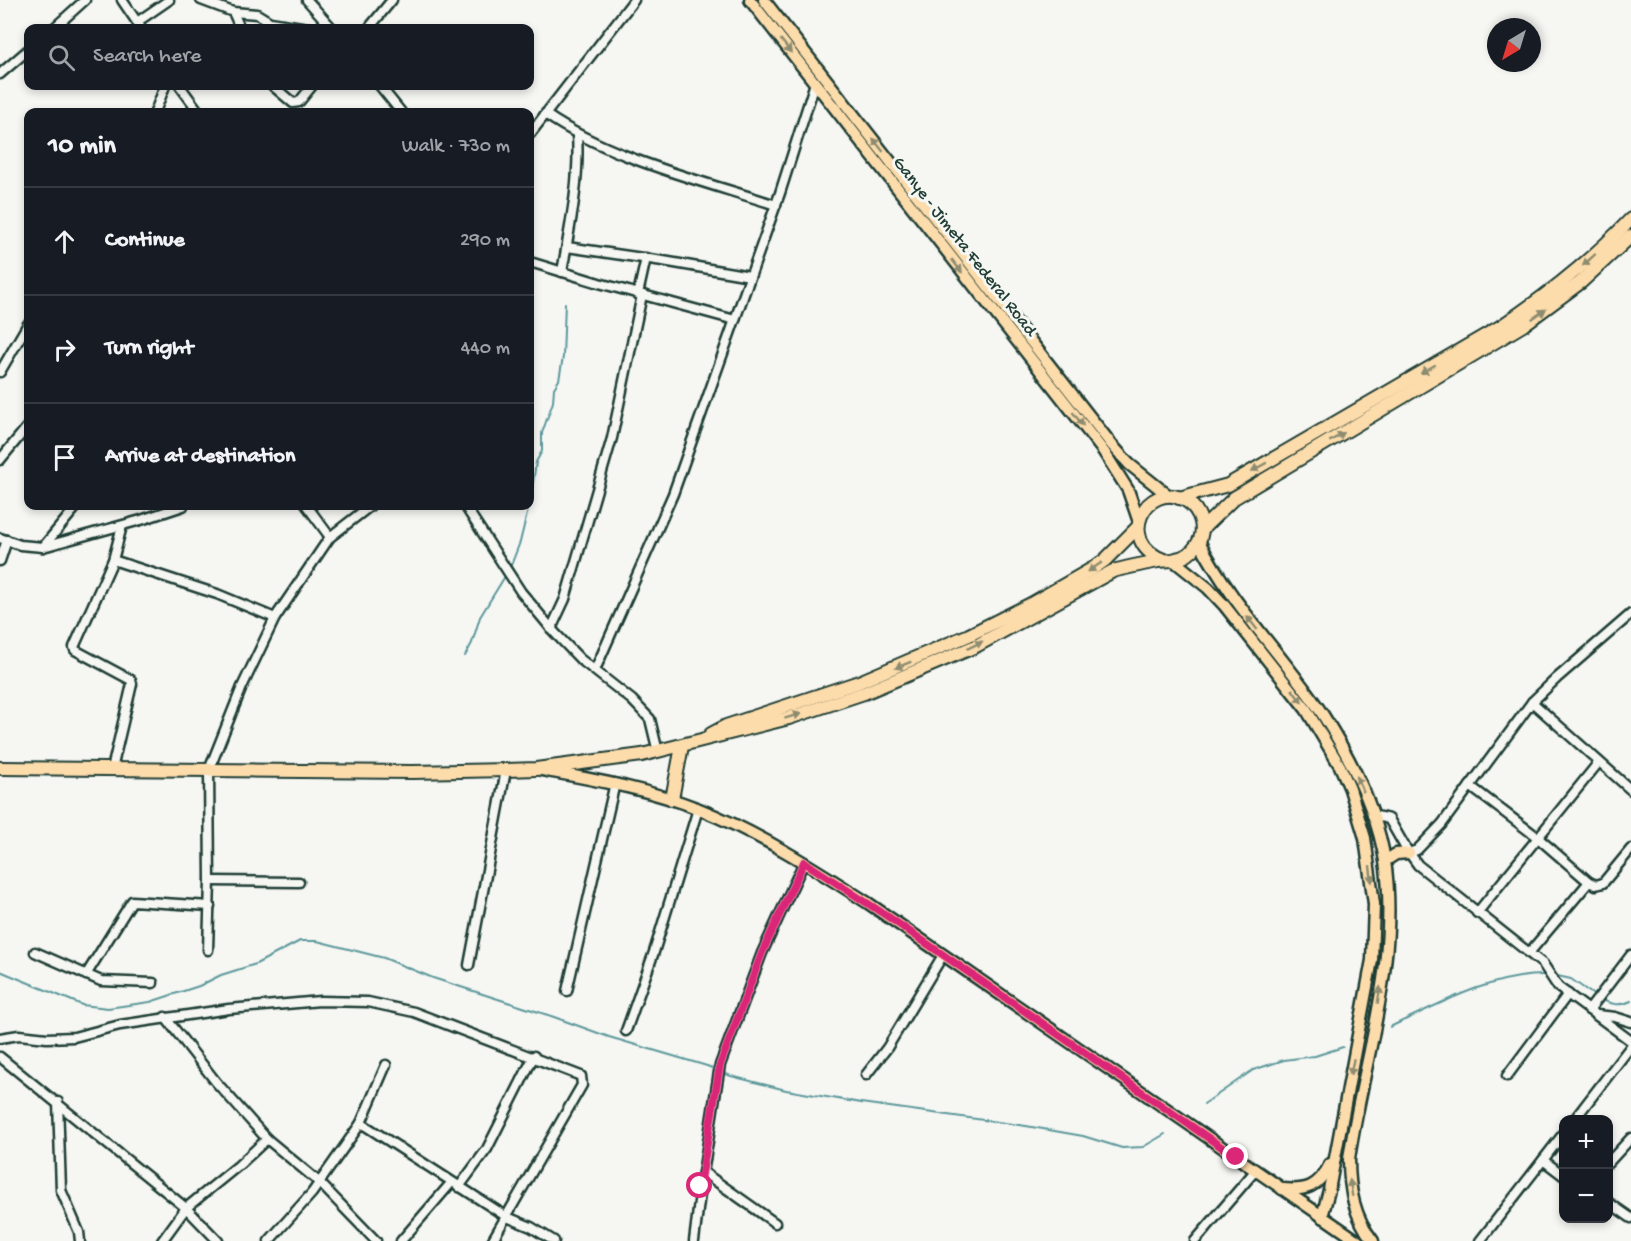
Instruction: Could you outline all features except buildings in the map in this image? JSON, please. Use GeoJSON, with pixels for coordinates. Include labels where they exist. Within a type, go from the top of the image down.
{"type":"FeatureCollection","features":[{"type":"Feature","properties":{"kind":"highway"},"geometry":{"type":"LineString","coordinates":[[1169,560],[1148,552],[1139,536],[1138,524],[1142,512],[1149,504],[1158,498],[1174,497],[1228,485],[1500,327],[1540,301],[1574,274],[1631,219]]}},
{"type":"Feature","properties":{"kind":"highway"},"geometry":{"type":"LineString","coordinates":[[0,768],[413,772],[536,769],[658,752],[789,718],[864,693],[976,646],[1113,571],[1184,557],[1193,550],[1216,513],[1234,498],[1538,315],[1581,282],[1631,236]]}},
{"type":"Feature","properties":{"kind":"highway"},"geometry":{"type":"LineString","coordinates":[[1174,497],[1189,502],[1196,509],[1201,519],[1201,535]]}},
{"type":"Feature","properties":{"kind":"highway"},"geometry":{"type":"LineString","coordinates":[[696,742],[726,726],[859,682],[969,635],[1031,604],[1092,569],[1105,560],[1138,524]]}},
{"type":"Feature","properties":{"kind":"highway"},"geometry":{"type":"LineString","coordinates":[[672,800],[682,746]]}},
{"type":"Feature","properties":{"kind":"main road","name":"Ganye - Jimeta Federal Road"},"geometry":{"type":"LineString","coordinates":[[750,0],[1104,452],[1128,490],[1138,524]]}},
{"type":"Feature","properties":{"kind":"main road","name":"Ganye - Jimeta Federal Road"},"geometry":{"type":"LineString","coordinates":[[764,0],[1112,445],[1129,464],[1174,497]]}},
{"type":"Feature","properties":{"kind":"main road"},"geometry":{"type":"LineString","coordinates":[[1201,535],[1233,598],[1299,682],[1351,762],[1372,815],[1385,861],[1388,917],[1385,958],[1349,1159],[1354,1206],[1366,1232],[1373,1241]]}},
{"type":"Feature","properties":{"kind":"main road"},"geometry":{"type":"LineString","coordinates":[[1169,560],[1208,588],[1224,605],[1306,709],[1340,766],[1350,789],[1365,838],[1374,904],[1372,960],[1322,1217]]}},
{"type":"Feature","properties":{"kind":"main road"},"geometry":{"type":"LineString","coordinates":[[536,769],[615,783],[698,809],[804,862],[944,955],[1358,1241]]}},
{"type":"Feature","properties":{"kind":"main road"},"geometry":{"type":"LineString","coordinates":[[1385,861],[1396,854],[1409,852]]}},
{"type":"Feature","properties":{"kind":"main road"},"geometry":{"type":"LineString","coordinates":[[1282,1189],[1304,1190],[1317,1182],[1328,1169],[1335,1153]]}},
{"type":"Feature","properties":{"kind":"street"},"geometry":{"type":"LineString","coordinates":[[58,24],[85,0]]}},
{"type":"Feature","properties":{"kind":"street"},"geometry":{"type":"LineString","coordinates":[[122,0],[138,24]]}},
{"type":"Feature","properties":{"kind":"street"},"geometry":{"type":"LineString","coordinates":[[140,24],[169,0]]}},
{"type":"Feature","properties":{"kind":"street"},"geometry":{"type":"LineString","coordinates":[[201,0],[233,12],[250,13],[270,22],[283,24]]}},
{"type":"Feature","properties":{"kind":"street"},"geometry":{"type":"LineString","coordinates":[[372,24],[392,0]]}},
{"type":"Feature","properties":{"kind":"street"},"geometry":{"type":"LineString","coordinates":[[534,129],[634,0]]}},
{"type":"Feature","properties":{"kind":"street"},"geometry":{"type":"LineString","coordinates":[[313,2],[329,24]]}},
{"type":"Feature","properties":{"kind":"street"},"geometry":{"type":"LineString","coordinates":[[233,12],[238,24]]}},
{"type":"Feature","properties":{"kind":"street"},"geometry":{"type":"LineString","coordinates":[[0,74],[24,53]]}},
{"type":"Feature","properties":{"kind":"street"},"geometry":{"type":"LineString","coordinates":[[595,670],[673,494],[776,205],[815,83]]}},
{"type":"Feature","properties":{"kind":"street"},"geometry":{"type":"LineString","coordinates":[[157,108],[163,90]]}},
{"type":"Feature","properties":{"kind":"street"},"geometry":{"type":"LineString","coordinates":[[183,90],[196,108]]}},
{"type":"Feature","properties":{"kind":"street"},"geometry":{"type":"LineString","coordinates":[[278,90],[293,103],[299,102],[309,90]]}},
{"type":"Feature","properties":{"kind":"street"},"geometry":{"type":"LineString","coordinates":[[383,90],[398,108]]}},
{"type":"Feature","properties":{"kind":"street"},"geometry":{"type":"LineString","coordinates":[[545,114],[577,134],[651,164],[776,205]]}},
{"type":"Feature","properties":{"kind":"street"},"geometry":{"type":"LineString","coordinates":[[562,272],[578,168],[577,134]]}},
{"type":"Feature","properties":{"kind":"street"},"geometry":{"type":"LineString","coordinates":[[567,247],[750,276]]}},
{"type":"Feature","properties":{"kind":"street"},"geometry":{"type":"LineString","coordinates":[[552,629],[565,599],[612,438],[646,258]]}},
{"type":"Feature","properties":{"kind":"street"},"geometry":{"type":"LineString","coordinates":[[534,263],[735,320]]}},
{"type":"Feature","properties":{"kind":"street"},"geometry":{"type":"LineString","coordinates":[[0,372],[24,331]]}},
{"type":"Feature","properties":{"kind":"street"},"geometry":{"type":"LineString","coordinates":[[0,460],[24,431]]}},
{"type":"Feature","properties":{"kind":"street"},"geometry":{"type":"LineString","coordinates":[[43,547],[74,510]]}},
{"type":"Feature","properties":{"kind":"street"},"geometry":{"type":"LineString","coordinates":[[0,561],[3,539],[20,545],[43,547],[171,510]]}},
{"type":"Feature","properties":{"kind":"street"},"geometry":{"type":"LineString","coordinates":[[310,510],[330,537]]}},
{"type":"Feature","properties":{"kind":"street"},"geometry":{"type":"LineString","coordinates":[[208,950],[209,770],[242,687],[275,618],[330,537],[365,510]]}},
{"type":"Feature","properties":{"kind":"street"},"geometry":{"type":"LineString","coordinates":[[468,510],[521,592],[552,629],[580,659],[632,700],[650,719],[658,752]]}},
{"type":"Feature","properties":{"kind":"street"},"geometry":{"type":"LineString","coordinates":[[112,769],[132,684],[131,680],[75,650],[74,647],[113,560],[122,526]]}},
{"type":"Feature","properties":{"kind":"street"},"geometry":{"type":"LineString","coordinates":[[113,560],[217,594],[275,618]]}},
{"type":"Feature","properties":{"kind":"street"},"geometry":{"type":"LineString","coordinates":[[1409,852],[1417,850],[1442,824],[1532,702],[1631,614]]}},
{"type":"Feature","properties":{"kind":"street"},"geometry":{"type":"LineString","coordinates":[[1532,702],[1631,790]]}},
{"type":"Feature","properties":{"kind":"street"},"geometry":{"type":"LineString","coordinates":[[1477,913],[1599,762]]}},
{"type":"Feature","properties":{"kind":"street"},"geometry":{"type":"LineString","coordinates":[[469,966],[506,770]]}},
{"type":"Feature","properties":{"kind":"street"},"geometry":{"type":"LineString","coordinates":[[567,991],[615,783]]}},
{"type":"Feature","properties":{"kind":"street"},"geometry":{"type":"LineString","coordinates":[[1470,786],[1537,837],[1589,882],[1596,885],[1602,883],[1631,849]]}},
{"type":"Feature","properties":{"kind":"street"},"geometry":{"type":"LineString","coordinates":[[626,1031],[654,952],[698,809]]}},
{"type":"Feature","properties":{"kind":"street"},"geometry":{"type":"LineString","coordinates":[[1372,815],[1389,819],[1419,865],[1529,953],[1549,971],[1555,983],[1568,994],[1615,1017],[1631,1022]]}},
{"type":"Feature","properties":{"kind":"street"},"geometry":{"type":"LineString","coordinates":[[694,1241],[720,1065],[762,953],[804,862]]}},
{"type":"Feature","properties":{"kind":"street"},"geometry":{"type":"LineString","coordinates":[[210,881],[299,882]]}},
{"type":"Feature","properties":{"kind":"street"},"geometry":{"type":"LineString","coordinates":[[1529,953],[1589,882]]}},
{"type":"Feature","properties":{"kind":"street"},"geometry":{"type":"LineString","coordinates":[[86,975],[132,902],[210,906]]}},
{"type":"Feature","properties":{"kind":"street"},"geometry":{"type":"LineString","coordinates":[[35,952],[101,981],[153,983]]}},
{"type":"Feature","properties":{"kind":"street"},"geometry":{"type":"LineString","coordinates":[[866,1075],[887,1048],[944,955]]}},
{"type":"Feature","properties":{"kind":"street"},"geometry":{"type":"LineString","coordinates":[[1595,1006],[1631,955]]}},
{"type":"Feature","properties":{"kind":"street"},"geometry":{"type":"LineString","coordinates":[[1507,1076],[1568,994]]}},
{"type":"Feature","properties":{"kind":"street"},"geometry":{"type":"LineString","coordinates":[[0,1038],[19,1035],[47,1038],[74,1037],[120,1025],[165,1017],[320,1001],[368,1002],[414,1012],[534,1056],[581,1076],[583,1079],[572,1103],[492,1241]]}},
{"type":"Feature","properties":{"kind":"street"},"geometry":{"type":"LineString","coordinates":[[1577,1115],[1631,1043],[1595,1006]]}},
{"type":"Feature","properties":{"kind":"street"},"geometry":{"type":"LineString","coordinates":[[165,1017],[216,1082],[267,1139],[318,1182],[376,1241]]}},
{"type":"Feature","properties":{"kind":"street"},"geometry":{"type":"LineString","coordinates":[[401,1241],[487,1149],[534,1056]]}},
{"type":"Feature","properties":{"kind":"street"},"geometry":{"type":"LineString","coordinates":[[0,1058],[186,1208],[218,1241]]}},
{"type":"Feature","properties":{"kind":"street"},"geometry":{"type":"LineString","coordinates":[[269,1241],[312,1193],[361,1123],[386,1065]]}},
{"type":"Feature","properties":{"kind":"street"},"geometry":{"type":"LineString","coordinates":[[57,1102],[61,1190],[79,1232],[80,1241]]}},
{"type":"Feature","properties":{"kind":"street"},"geometry":{"type":"LineString","coordinates":[[361,1123],[507,1218],[531,1227],[554,1241]]}},
{"type":"Feature","properties":{"kind":"street"},"geometry":{"type":"LineString","coordinates":[[1480,1241],[1559,1138]]}},
{"type":"Feature","properties":{"kind":"street"},"geometry":{"type":"LineString","coordinates":[[1613,1158],[1631,1138]]}},
{"type":"Feature","properties":{"kind":"street"},"geometry":{"type":"LineString","coordinates":[[162,1241],[186,1208],[267,1139]]}},
{"type":"Feature","properties":{"kind":"street"},"geometry":{"type":"LineString","coordinates":[[1543,1160],[1559,1173]]}},
{"type":"Feature","properties":{"kind":"street"},"geometry":{"type":"LineString","coordinates":[[1195,1241],[1256,1171]]}},
{"type":"Feature","properties":{"kind":"street"},"geometry":{"type":"LineString","coordinates":[[703,1172],[775,1223]]}},
{"type":"Feature","properties":{"kind":"street"},"geometry":{"type":"LineString","coordinates":[[1613,1205],[1631,1218]]}},
{"type":"Feature","properties":{"kind":"waterway"},"geometry":{"type":"LineString","coordinates":[[534,476],[536,462],[542,451],[542,433],[553,402],[554,388],[559,380],[563,357],[565,303]]}},
{"type":"Feature","properties":{"kind":"waterway"},"geometry":{"type":"LineString","coordinates":[[510,568],[520,542],[528,510]]}},
{"type":"Feature","properties":{"kind":"waterway"},"geometry":{"type":"LineString","coordinates":[[465,656],[472,643],[480,617],[507,573]]}},
{"type":"Feature","properties":{"kind":"waterway"},"geometry":{"type":"LineString","coordinates":[[0,971],[82,1005],[108,1008],[150,1002],[256,964],[300,941],[317,941],[384,958],[433,978],[609,1037],[707,1066],[731,1076],[786,1090],[1026,1126],[1083,1136],[1122,1148],[1143,1147],[1165,1134]]}},
{"type":"Feature","properties":{"kind":"waterway"},"geometry":{"type":"LineString","coordinates":[[1390,1027],[1447,1000],[1486,985],[1506,979],[1547,975]]}},
{"type":"Feature","properties":{"kind":"waterway"},"geometry":{"type":"LineString","coordinates":[[1553,975],[1571,979],[1595,996]]}},
{"type":"Feature","properties":{"kind":"waterway"},"geometry":{"type":"LineString","coordinates":[[1600,999],[1616,1004],[1631,1001]]}},
{"type":"Feature","properties":{"kind":"waterway"},"geometry":{"type":"LineString","coordinates":[[1204,1104],[1253,1070],[1284,1060],[1315,1056],[1343,1047]]}},
{"type":"Feature","properties":{"kind":"route"},"geometry":{"type":"LineString","coordinates":[[700,1186],[720,1065],[762,953],[804,862],[868,903],[1236,1157]]}}]}
